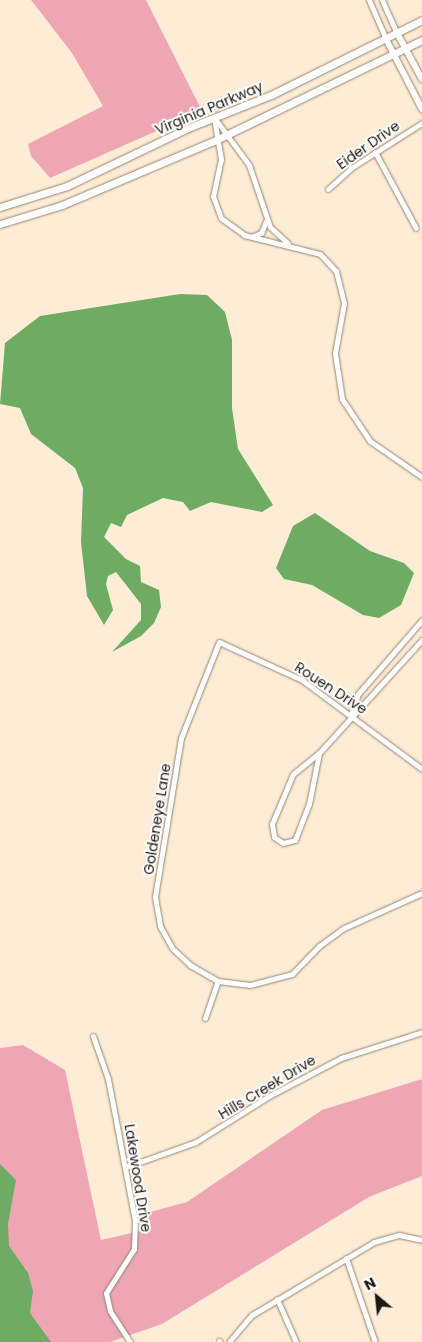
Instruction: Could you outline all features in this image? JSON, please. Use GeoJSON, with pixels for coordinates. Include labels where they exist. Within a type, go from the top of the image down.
{"type":"FeatureCollection","features":[{"type":"Feature","properties":{"kind":"main road","name":"Virginia Parkway"},"geometry":{"type":"LineString","coordinates":[[0,207],[67,186],[422,20]]}},
{"type":"Feature","properties":{"kind":"main road"},"geometry":{"type":"LineString","coordinates":[[0,224],[62,205],[218,139],[422,40]]}},
{"type":"Feature","properties":{"kind":"street"},"geometry":{"type":"LineString","coordinates":[[369,0],[394,55],[422,109]]}},
{"type":"Feature","properties":{"kind":"street"},"geometry":{"type":"LineString","coordinates":[[382,0],[397,33],[422,79]]}},
{"type":"Feature","properties":{"kind":"street"},"geometry":{"type":"LineString","coordinates":[[214,118],[229,134],[249,164],[267,220],[288,243]]}},
{"type":"Feature","properties":{"kind":"street"},"geometry":{"type":"LineString","coordinates":[[214,118],[221,165],[213,188],[214,204],[226,224],[250,236],[288,243],[320,254],[341,282],[344,303],[334,370],[348,413],[370,441],[422,476]]}},
{"type":"Feature","properties":{"kind":"street","name":"Eider Drive"},"geometry":{"type":"LineString","coordinates":[[328,188],[374,152],[422,123]]}},
{"type":"Feature","properties":{"kind":"street"},"geometry":{"type":"LineString","coordinates":[[374,152],[416,228]]}},
{"type":"Feature","properties":{"kind":"street"},"geometry":{"type":"LineString","coordinates":[[250,236],[261,233],[267,220]]}},
{"type":"Feature","properties":{"kind":"street"},"geometry":{"type":"LineString","coordinates":[[352,713],[358,694],[422,620]]}},
{"type":"Feature","properties":{"kind":"street"},"geometry":{"type":"LineString","coordinates":[[319,753],[309,804],[295,840],[283,843],[274,837],[272,824],[293,774],[319,753],[352,713],[370,700],[422,640]]}},
{"type":"Feature","properties":{"kind":"street","name":"Rouen Drive"},"geometry":{"type":"LineString","coordinates":[[219,642],[302,680],[352,713],[422,770]]}},
{"type":"Feature","properties":{"kind":"street","name":"Goldeneye Lane"},"geometry":{"type":"LineString","coordinates":[[218,981],[172,948],[160,926],[155,897],[181,738],[219,642]]}},
{"type":"Feature","properties":{"kind":"street"},"geometry":{"type":"LineString","coordinates":[[205,1018],[218,981],[250,985],[292,974],[319,946],[344,928],[422,894]]}},
{"type":"Feature","properties":{"kind":"street","name":"Hills Creek Drive"},"geometry":{"type":"LineString","coordinates":[[126,1167],[196,1142],[269,1096],[341,1058],[422,1032]]}},
{"type":"Feature","properties":{"kind":"street","name":"Lakewood Drive"},"geometry":{"type":"LineString","coordinates":[[93,1036],[108,1079],[126,1167],[136,1243],[106,1293],[110,1311],[130,1342]]}},
{"type":"Feature","properties":{"kind":"street"},"geometry":{"type":"LineString","coordinates":[[229,1342],[242,1324],[277,1299],[346,1258],[385,1238],[422,1240]]}},
{"type":"Feature","properties":{"kind":"street"},"geometry":{"type":"LineString","coordinates":[[346,1258],[375,1342]]}},
{"type":"Feature","properties":{"kind":"street"},"geometry":{"type":"LineString","coordinates":[[277,1299],[296,1342]]}},
{"type":"Feature","properties":{"kind":"shaded area"},"geometry":{"type":"Polygon","coordinates":[[[31,0],[146,0],[202,111],[50,178],[31,156],[28,144],[103,106],[72,53],[31,0]]]}},
{"type":"Feature","properties":{"kind":"shaded area"},"geometry":{"type":"Polygon","coordinates":[[[180,294],[207,295],[225,312],[232,340],[232,408],[238,449],[273,505],[262,512],[211,502],[190,511],[183,502],[163,498],[127,515],[121,527],[111,523],[104,537],[126,559],[140,566],[141,582],[159,590],[161,607],[154,623],[141,636],[112,652],[141,620],[141,604],[116,572],[108,576],[106,584],[113,610],[104,625],[87,596],[81,542],[83,488],[75,468],[31,434],[20,408],[0,404],[5,343],[40,316],[180,294]]]}},
{"type":"Feature","properties":{"kind":"shaded area"},"geometry":{"type":"Polygon","coordinates":[[[315,513],[370,551],[404,563],[414,573],[401,605],[379,618],[363,615],[312,585],[284,579],[276,568],[293,526],[315,513]]]}},
{"type":"Feature","properties":{"kind":"shaded area"},"geometry":{"type":"Polygon","coordinates":[[[23,1045],[65,1070],[101,1240],[145,1230],[143,1214],[187,1202],[322,1110],[422,1079],[422,1176],[369,1197],[162,1324],[110,1342],[0,1342],[0,1048],[23,1045]]]}},
{"type":"Feature","properties":{"kind":"shaded area"},"geometry":{"type":"Polygon","coordinates":[[[0,1164],[16,1180],[8,1224],[9,1246],[28,1273],[33,1291],[30,1313],[51,1342],[0,1342],[0,1164]]]}}]}
